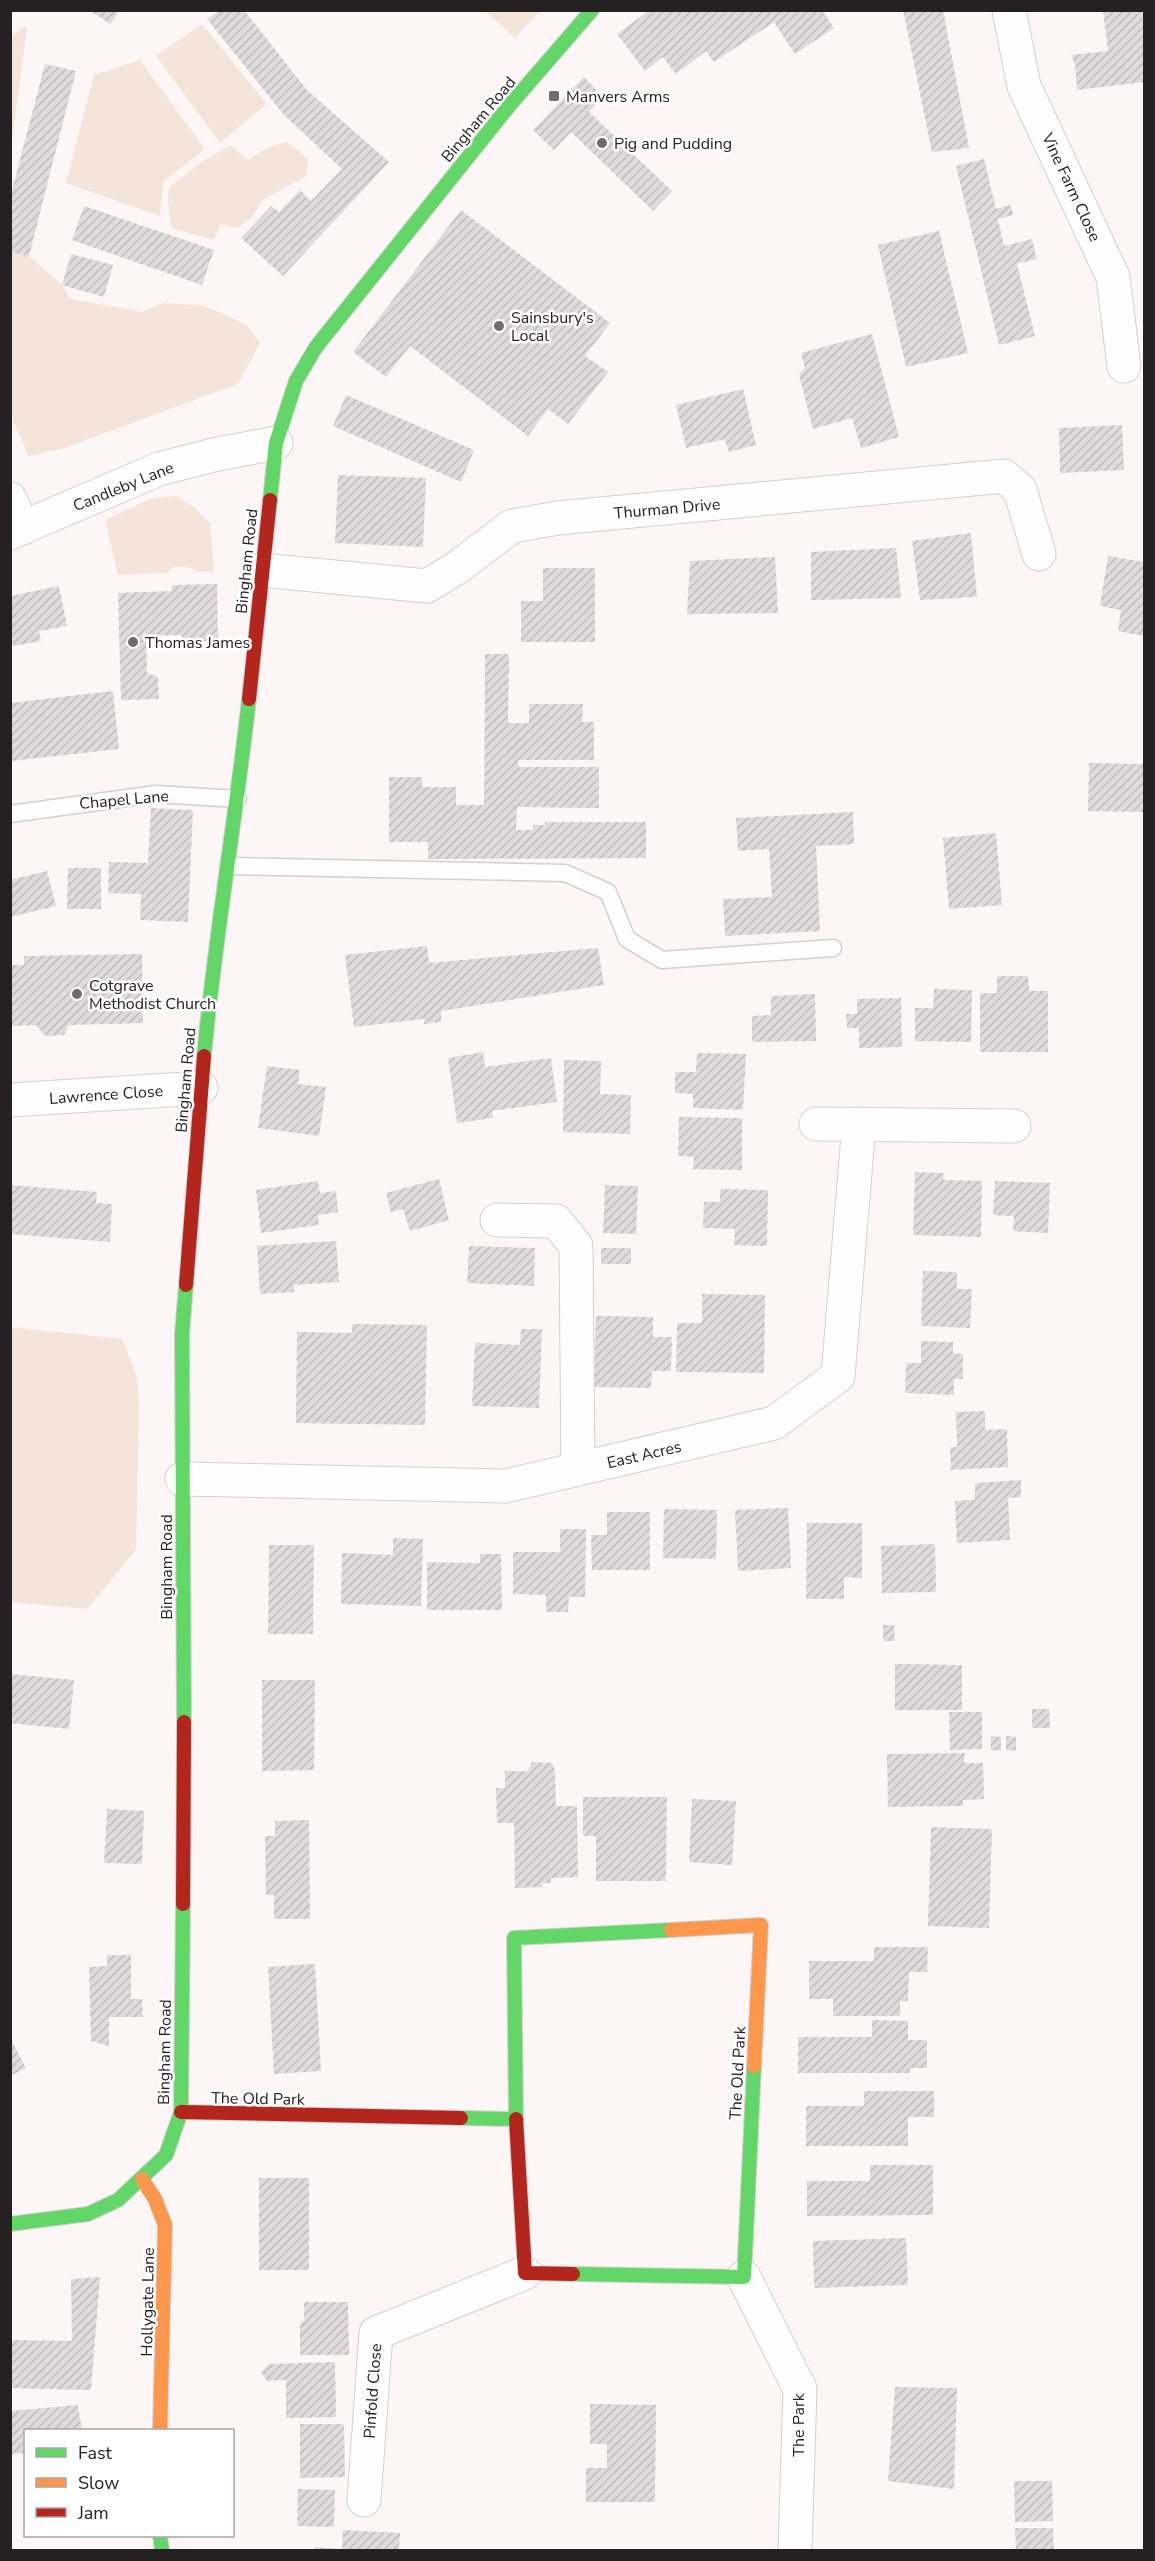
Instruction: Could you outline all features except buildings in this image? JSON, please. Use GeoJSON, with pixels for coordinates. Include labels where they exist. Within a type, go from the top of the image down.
{"type":"FeatureCollection","features":[{"type":"Feature","properties":{"kind":"street","name":"Bingham Road"},"geometry":{"type":"LineString","coordinates":[[10,2224],[88,2214],[118,2200],[166,2155],[181,2112],[184,1743],[182,1334],[211,976],[238,799],[276,443],[296,381],[316,347],[509,106],[592,10]]}},
{"type":"Feature","properties":{"kind":"street","name":"Vine Farm Close"},"geometry":{"type":"LineString","coordinates":[[1009,10],[1024,86],[1113,277],[1124,366]]}},
{"type":"Feature","properties":{"kind":"street","name":"Candleby Lane"},"geometry":{"type":"LineString","coordinates":[[14,520],[159,469],[213,454],[276,443]]}},
{"type":"Feature","properties":{"kind":"street","name":"Thurman Drive"},"geometry":{"type":"LineString","coordinates":[[262,570],[427,586],[458,567],[512,526],[558,518],[1004,476],[1020,490],[1040,554]]}},
{"type":"Feature","properties":{"kind":"street","name":"Lawrence Close"},"geometry":{"type":"LineString","coordinates":[[10,1100],[201,1088]]}},
{"type":"Feature","properties":{"kind":"street"},"geometry":{"type":"LineString","coordinates":[[816,1124],[1014,1126]]}},
{"type":"Feature","properties":{"kind":"street","name":"East Acres"},"geometry":{"type":"LineString","coordinates":[[182,1479],[506,1486],[774,1423],[838,1376],[859,1124]]}},
{"type":"Feature","properties":{"kind":"street"},"geometry":{"type":"LineString","coordinates":[[497,1220],[556,1221],[576,1246],[578,1469]]}},
{"type":"Feature","properties":{"kind":"street","name":"The Old Park"},"geometry":{"type":"LineString","coordinates":[[525,2273],[516,2119],[514,1938],[761,1925],[744,2277]]}},
{"type":"Feature","properties":{"kind":"street","name":"The Old Park"},"geometry":{"type":"LineString","coordinates":[[181,2112],[516,2119]]}},
{"type":"Feature","properties":{"kind":"street","name":"Hollygate Lane"},"geometry":{"type":"LineString","coordinates":[[142,2179],[155,2199],[165,2225],[160,2429]]}},
{"type":"Feature","properties":{"kind":"street"},"geometry":{"type":"LineString","coordinates":[[525,2273],[744,2277]]}},
{"type":"Feature","properties":{"kind":"street","name":"Pinfold Close"},"geometry":{"type":"LineString","coordinates":[[364,2500],[376,2333],[525,2273]]}},
{"type":"Feature","properties":{"kind":"street","name":"The Park"},"geometry":{"type":"LineString","coordinates":[[744,2277],[800,2390],[795,2550]]}},
{"type":"Feature","properties":{"kind":"lane","name":"Chapel Lane"},"geometry":{"type":"LineString","coordinates":[[10,814],[156,794],[238,799]]}},
{"type":"Feature","properties":{"kind":"lane"},"geometry":{"type":"LineString","coordinates":[[228,866],[566,873],[608,892],[627,939],[662,960],[833,948]]}},
{"type":"Feature","properties":{"kind":"shaded area"},"geometry":{"type":"Polygon","coordinates":[[[485,11],[540,11],[515,38],[485,11]]]}},
{"type":"Feature","properties":{"kind":"shaded area"},"geometry":{"type":"Polygon","coordinates":[[[202,24],[267,104],[220,143],[156,56],[202,24]]]}},
{"type":"Feature","properties":{"kind":"shaded area"},"geometry":{"type":"Polygon","coordinates":[[[27,26],[11,150],[11,36],[27,26]]]}},
{"type":"Feature","properties":{"kind":"shaded area"},"geometry":{"type":"Polygon","coordinates":[[[140,60],[205,149],[163,182],[160,216],[66,183],[94,75],[140,60]]]}},
{"type":"Feature","properties":{"kind":"shaded area"},"geometry":{"type":"Polygon","coordinates":[[[286,142],[308,160],[306,176],[263,200],[252,217],[237,228],[221,224],[214,240],[171,228],[169,187],[206,159],[230,145],[248,160],[269,147],[286,142]]]}},
{"type":"Feature","properties":{"kind":"shaded area"},"geometry":{"type":"Polygon","coordinates":[[[10,252],[29,256],[62,285],[71,299],[142,312],[163,303],[200,305],[246,325],[260,343],[238,384],[61,449],[29,456],[11,417],[10,252]]]}},
{"type":"Feature","properties":{"kind":"shaded area"},"geometry":{"type":"Polygon","coordinates":[[[177,496],[195,508],[210,523],[214,571],[197,572],[188,567],[173,567],[167,573],[118,575],[105,520],[150,499],[177,496]]]}},
{"type":"Feature","properties":{"kind":"shaded area"},"geometry":{"type":"Polygon","coordinates":[[[11,1327],[121,1339],[137,1378],[139,1403],[136,1550],[87,1609],[11,1602],[11,1327]]]}},
{"type":"Feature","properties":{"kind":"traffic: fast"},"geometry":{"type":"LineString","coordinates":[[270,500],[276,443],[296,381],[316,347],[509,106],[592,10]]}},
{"type":"Feature","properties":{"kind":"traffic: fast"},"geometry":{"type":"LineString","coordinates":[[204,1056],[249,699]]}},
{"type":"Feature","properties":{"kind":"traffic: fast"},"geometry":{"type":"LineString","coordinates":[[184,1722],[182,1334],[186,1285]]}},
{"type":"Feature","properties":{"kind":"traffic: fast"},"geometry":{"type":"LineString","coordinates":[[10,2224],[88,2214],[118,2200],[166,2155],[181,2112],[183,1904]]}},
{"type":"Feature","properties":{"kind":"traffic: fast"},"geometry":{"type":"LineString","coordinates":[[461,2118],[516,2119],[514,1938],[671,1930]]}},
{"type":"Feature","properties":{"kind":"traffic: fast"},"geometry":{"type":"LineString","coordinates":[[573,2274],[744,2277],[754,2066]]}},
{"type":"Feature","properties":{"kind":"traffic: fast"},"geometry":{"type":"LineString","coordinates":[[160,2537],[162,2550]]}},
{"type":"Feature","properties":{"kind":"traffic: slow"},"geometry":{"type":"LineString","coordinates":[[671,1930],[761,1925],[754,2066]]}},
{"type":"Feature","properties":{"kind":"traffic: slow"},"geometry":{"type":"LineString","coordinates":[[142,2179],[155,2199],[165,2225],[160,2429]]}},
{"type":"Feature","properties":{"kind":"traffic: jam"},"geometry":{"type":"LineString","coordinates":[[249,699],[270,500]]}},
{"type":"Feature","properties":{"kind":"traffic: jam"},"geometry":{"type":"LineString","coordinates":[[186,1285],[204,1056]]}},
{"type":"Feature","properties":{"kind":"traffic: jam"},"geometry":{"type":"LineString","coordinates":[[183,1904],[184,1722]]}},
{"type":"Feature","properties":{"kind":"traffic: jam"},"geometry":{"type":"LineString","coordinates":[[181,2112],[461,2118]]}},
{"type":"Feature","properties":{"kind":"traffic: jam"},"geometry":{"type":"LineString","coordinates":[[516,2119],[525,2273],[573,2274]]}},
{"type":"Feature","properties":{"kind":"place","name":"Manvers Arms"},"geometry":{"type":"Point","coordinates":[554,96]}},
{"type":"Feature","properties":{"kind":"place","name":"Pig and Pudding"},"geometry":{"type":"Point","coordinates":[602,143]}},
{"type":"Feature","properties":{"kind":"place","name":"Sainsbury's Local"},"geometry":{"type":"Point","coordinates":[499,326]}},
{"type":"Feature","properties":{"kind":"place","name":"Thomas James"},"geometry":{"type":"Point","coordinates":[133,642]}},
{"type":"Feature","properties":{"kind":"place","name":"Cotgrave Methodist Church"},"geometry":{"type":"Point","coordinates":[77,994]}}]}
